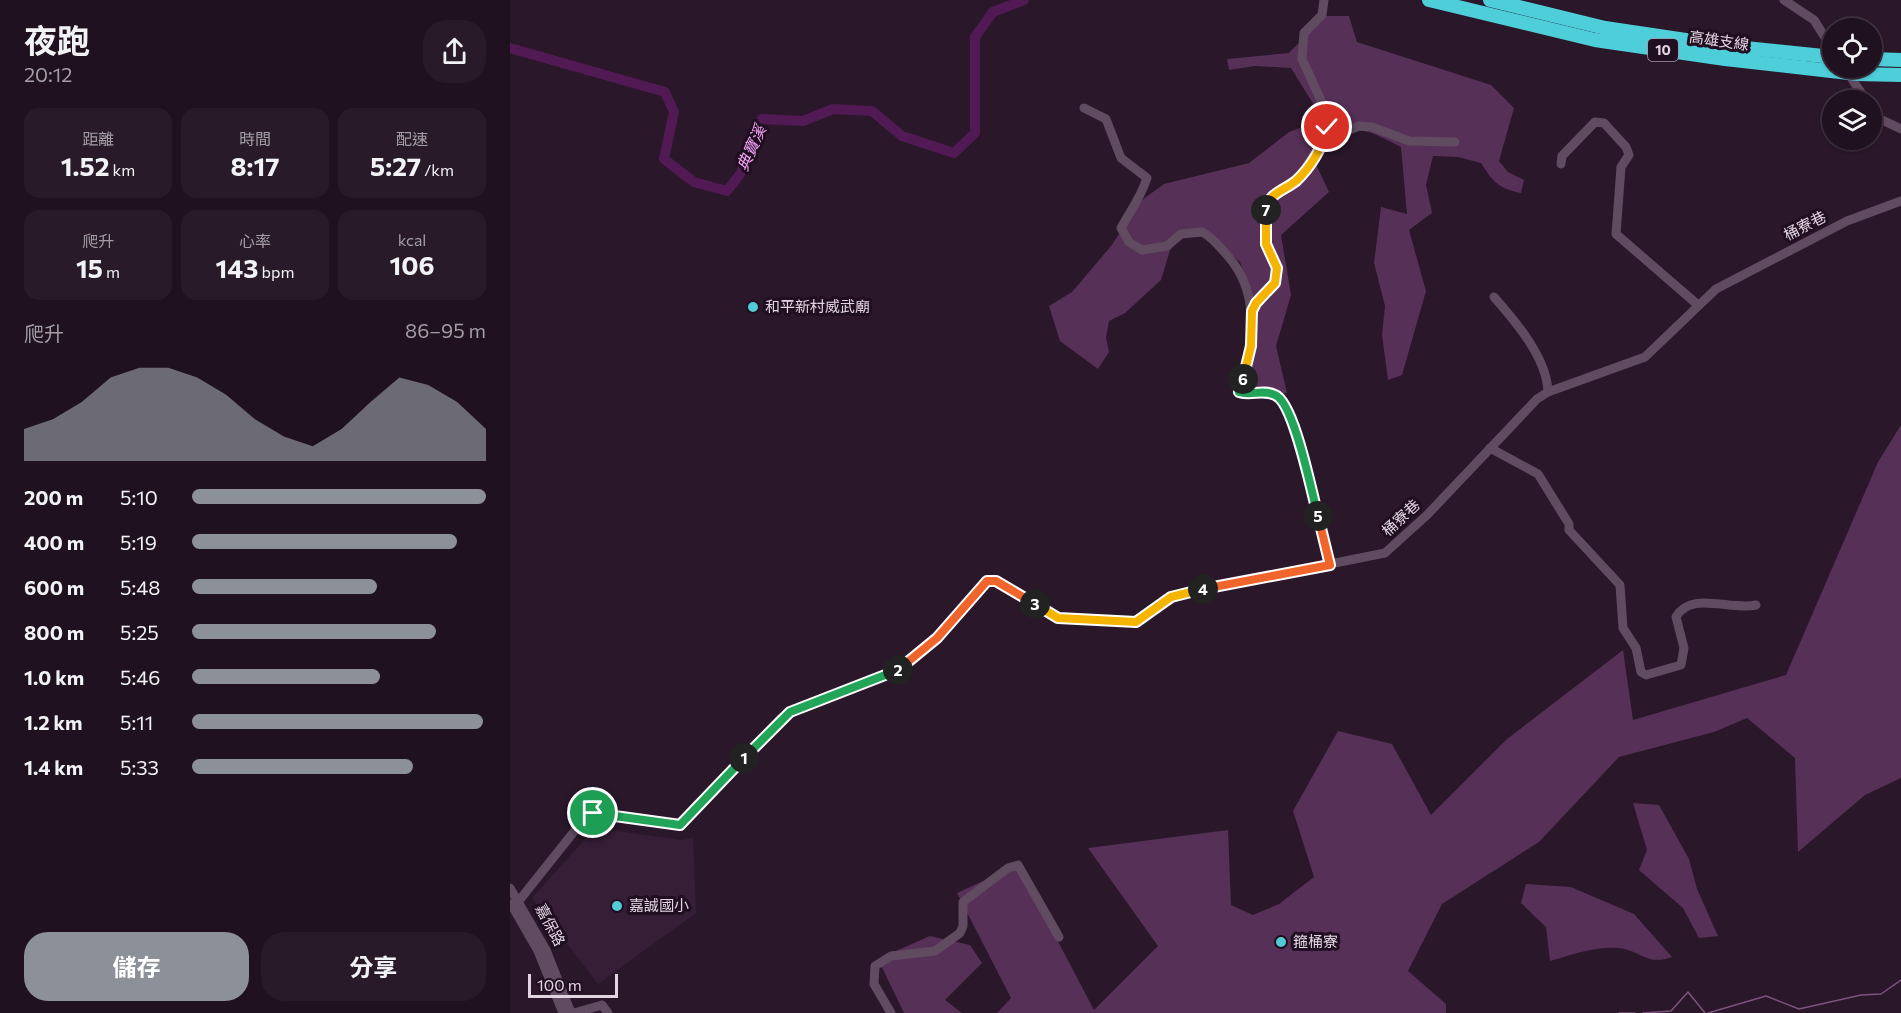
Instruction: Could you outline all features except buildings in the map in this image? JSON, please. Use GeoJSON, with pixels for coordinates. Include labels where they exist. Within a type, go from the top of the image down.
{"type":"FeatureCollection","features":[{"type":"Feature","properties":{"kind":"highway","name":"高雄支線"},"geometry":{"type":"LineString","coordinates":[[1429,0],[1595,40],[1725,59],[1857,74],[1901,75]]}},
{"type":"Feature","properties":{"kind":"highway","name":"高雄支線"},"geometry":{"type":"LineString","coordinates":[[1490,0],[1605,28],[1725,46],[1822,56]]}},
{"type":"Feature","properties":{"kind":"highway"},"geometry":{"type":"LineString","coordinates":[[1882,59],[1901,60]]}},
{"type":"Feature","properties":{"kind":"street"},"geometry":{"type":"LineString","coordinates":[[1324,0],[1322,15],[1304,33],[1302,60],[1325,109],[1324,141]]}},
{"type":"Feature","properties":{"kind":"street"},"geometry":{"type":"LineString","coordinates":[[1784,0],[1814,20],[1822,33]]}},
{"type":"Feature","properties":{"kind":"street"},"geometry":{"type":"LineString","coordinates":[[1084,108],[1106,119],[1120,158],[1147,178],[1141,198],[1133,206],[1122,228],[1129,242],[1142,250],[1167,246],[1181,234],[1202,232],[1208,235],[1236,264],[1246,286],[1252,311],[1251,346],[1239,392],[1274,394],[1280,398],[1295,428],[1330,565]]}},
{"type":"Feature","properties":{"kind":"street"},"geometry":{"type":"LineString","coordinates":[[1882,121],[1901,129]]}},
{"type":"Feature","properties":{"kind":"street"},"geometry":{"type":"LineString","coordinates":[[1561,164],[1562,156],[1595,122],[1604,123],[1626,147],[1629,155],[1621,167],[1616,234],[1698,305]]}},
{"type":"Feature","properties":{"kind":"street"},"geometry":{"type":"LineString","coordinates":[[1252,311],[1256,303],[1275,283],[1277,268],[1266,244],[1267,204],[1273,196],[1296,181],[1324,141],[1359,126],[1372,127],[1409,141],[1455,142]]}},
{"type":"Feature","properties":{"kind":"street","name":"桶寮巷"},"geometry":{"type":"LineString","coordinates":[[514,903],[588,814],[680,825],[780,719],[790,712],[902,669],[937,638],[987,581],[996,581],[1058,618],[1136,622],[1180,594],[1367,558],[1392,548],[1537,399],[1548,392],[1645,357],[1716,289],[1847,221],[1901,201]]}},
{"type":"Feature","properties":{"kind":"street"},"geometry":{"type":"LineString","coordinates":[[1494,297],[1510,315],[1531,347],[1548,378],[1548,392]]}},
{"type":"Feature","properties":{"kind":"street"},"geometry":{"type":"LineString","coordinates":[[1490,448],[1538,474],[1569,524],[1569,530],[1620,585],[1623,628],[1636,648],[1641,672],[1646,675],[1681,665],[1684,648],[1676,616],[1680,610],[1698,603],[1737,607],[1756,604]]}},
{"type":"Feature","properties":{"kind":"street"},"geometry":{"type":"LineString","coordinates":[[891,1013],[874,984],[875,966],[891,956],[935,951],[960,933],[963,926],[963,902],[1008,868],[1018,865],[1059,937]]}},
{"type":"Feature","properties":{"kind":"street","name":"嘉保路"},"geometry":{"type":"LineString","coordinates":[[510,888],[514,903],[538,951],[563,1013]]}},
{"type":"Feature","properties":{"kind":"street","name":"嘉保路"},"geometry":{"type":"LineString","coordinates":[[514,903],[558,974],[573,1013]]}},
{"type":"Feature","properties":{"kind":"street"},"geometry":{"type":"LineString","coordinates":[[573,1013],[602,1005],[608,1013]]}},
{"type":"Feature","properties":{"kind":"shaded area"},"geometry":{"type":"Polygon","coordinates":[[[1325,16],[1349,16],[1357,42],[1491,85],[1514,108],[1499,161],[1508,172],[1524,180],[1521,193],[1497,183],[1481,163],[1458,157],[1433,156],[1426,185],[1432,213],[1409,230],[1426,291],[1402,375],[1388,380],[1382,335],[1385,306],[1374,263],[1381,207],[1407,214],[1401,147],[1363,131],[1346,133],[1311,154],[1329,192],[1281,235],[1291,295],[1276,346],[1287,393],[1245,393],[1239,375],[1248,342],[1251,291],[1240,262],[1217,241],[1197,231],[1174,237],[1161,280],[1125,313],[1109,321],[1106,338],[1109,352],[1098,369],[1060,341],[1049,306],[1072,292],[1111,246],[1142,200],[1164,184],[1249,163],[1289,132],[1316,122],[1314,105],[1291,68],[1255,66],[1229,70],[1227,59],[1289,53],[1325,16]]]}},
{"type":"Feature","properties":{"kind":"shaded area"},"geometry":{"type":"Polygon","coordinates":[[[1901,425],[1901,778],[1865,795],[1798,852],[1795,758],[1747,718],[1714,732],[1619,757],[1539,842],[1442,904],[1408,971],[1446,1004],[1446,1013],[997,1013],[1011,998],[957,893],[1018,865],[1094,1010],[1158,946],[1088,848],[1228,830],[1231,905],[1253,915],[1279,904],[1314,877],[1293,811],[1338,731],[1392,744],[1431,815],[1507,739],[1623,650],[1633,720],[1786,675],[1878,462],[1901,425]]]}},
{"type":"Feature","properties":{"kind":"shaded area"},"geometry":{"type":"Polygon","coordinates":[[[1633,803],[1659,805],[1689,859],[1697,889],[1718,936],[1699,938],[1683,908],[1639,870],[1647,850],[1633,803]]]}},
{"type":"Feature","properties":{"kind":"shaded area","name":"嘉誠國小"},"geometry":{"type":"Polygon","coordinates":[[[595,828],[681,840],[693,838],[696,913],[598,984],[532,898],[595,828]]]}},
{"type":"Feature","properties":{"kind":"shaded area"},"geometry":{"type":"Polygon","coordinates":[[[1526,884],[1571,887],[1634,914],[1672,957],[1656,960],[1619,948],[1602,948],[1550,961],[1546,927],[1521,903],[1526,884]]]}},
{"type":"Feature","properties":{"kind":"shaded area"},"geometry":{"type":"Polygon","coordinates":[[[930,936],[970,945],[982,963],[945,1000],[962,1013],[904,1013],[878,959],[930,936]]]}},
{"type":"Feature","properties":{"kind":"waterway","name":"典寶溪"},"geometry":{"type":"LineString","coordinates":[[510,48],[665,92],[674,112],[664,159],[694,182],[727,191],[741,173],[762,119],[803,121],[833,109],[872,111],[902,136],[954,153],[975,133],[975,37],[993,12],[1024,0]]}},
{"type":"Feature","properties":{"kind":"waterway"},"geometry":{"type":"LineString","coordinates":[[1708,1013],[1766,996],[1799,1009],[1861,995],[1881,994],[1901,980]]}},
{"type":"Feature","properties":{"kind":"waterway"},"geometry":{"type":"LineString","coordinates":[[1643,1013],[1671,1011],[1688,992],[1705,1013]]}},
{"type":"Feature","properties":{"kind":"waterway"},"geometry":{"type":"LineString","coordinates":[[1619,1013],[1635,1013]]}},
{"type":"Feature","properties":{"kind":"place","name":"和平新村威武廟"},"geometry":{"type":"Point","coordinates":[753,307]}},
{"type":"Feature","properties":{"kind":"place","name":"嘉誠國小"},"geometry":{"type":"Point","coordinates":[617,906]}},
{"type":"Feature","properties":{"kind":"place","name":"箍桶寮"},"geometry":{"type":"Point","coordinates":[1281,942]}},
{"type":"Feature","properties":{"kind":"route"},"geometry":{"type":"LineString","coordinates":[[593,813],[680,825],[780,719],[790,712],[902,669],[937,638],[987,581],[996,581],[1058,618],[1136,622],[1171,597],[1180,594],[1330,565],[1295,428],[1280,398],[1274,394],[1239,392],[1251,346],[1252,311],[1256,303],[1275,283],[1277,268],[1266,244],[1267,204],[1273,196],[1296,181],[1324,141],[1327,127]]}}]}
